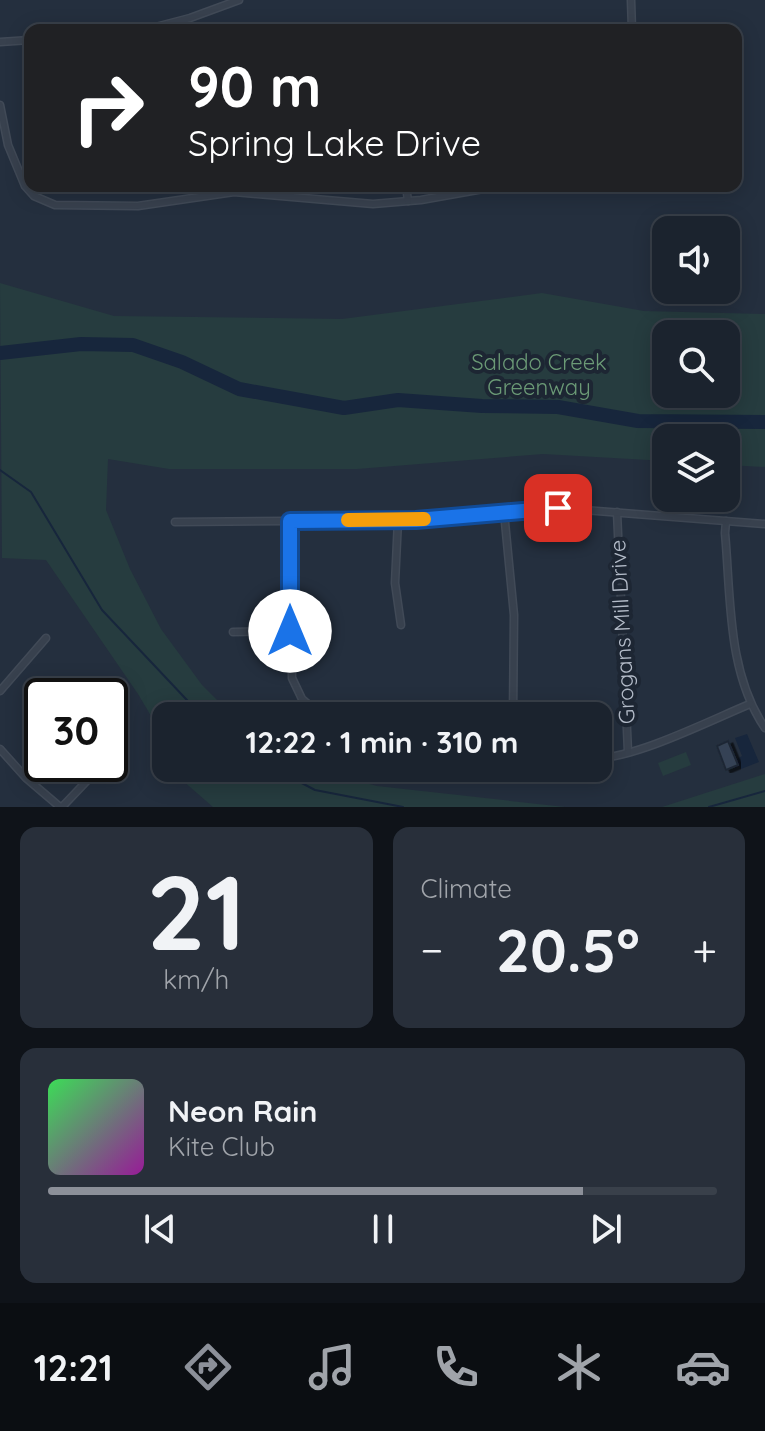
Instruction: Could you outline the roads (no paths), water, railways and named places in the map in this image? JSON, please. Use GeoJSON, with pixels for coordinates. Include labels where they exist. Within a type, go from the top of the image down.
{"type":"FeatureCollection","features":[{"type":"Feature","properties":{"kind":"street"},"geometry":{"type":"LineString","coordinates":[[167,24],[239,0]]}},
{"type":"Feature","properties":{"kind":"street"},"geometry":{"type":"LineString","coordinates":[[631,0],[632,24]]}},
{"type":"Feature","properties":{"kind":"street"},"geometry":{"type":"LineString","coordinates":[[0,42],[24,40]]}},
{"type":"Feature","properties":{"kind":"street"},"geometry":{"type":"LineString","coordinates":[[0,105],[8,145],[24,184]]}},
{"type":"Feature","properties":{"kind":"street"},"geometry":{"type":"LineString","coordinates":[[30,192],[55,205],[138,206],[234,192],[345,203],[408,201],[463,192]]}},
{"type":"Feature","properties":{"kind":"street"},"geometry":{"type":"LineString","coordinates":[[407,192],[408,201]]}},
{"type":"Feature","properties":{"kind":"street"},"geometry":{"type":"LineString","coordinates":[[175,522],[398,520],[558,508],[765,524]]}},
{"type":"Feature","properties":{"kind":"street"},"geometry":{"type":"LineString","coordinates":[[504,512],[514,615],[513,702]]}},
{"type":"Feature","properties":{"kind":"street","name":"Grogans Mill Drive"},"geometry":{"type":"LineString","coordinates":[[617,512],[628,752]]}},
{"type":"Feature","properties":{"kind":"street"},"geometry":{"type":"LineString","coordinates":[[398,520],[395,583],[401,625]]}},
{"type":"Feature","properties":{"kind":"street"},"geometry":{"type":"LineString","coordinates":[[290,521],[292,678],[296,690],[306,702]]}},
{"type":"Feature","properties":{"kind":"street"},"geometry":{"type":"LineString","coordinates":[[726,521],[738,667],[750,704],[765,728]]}},
{"type":"Feature","properties":{"kind":"street"},"geometry":{"type":"LineString","coordinates":[[233,632],[290,631]]}},
{"type":"Feature","properties":{"kind":"street"},"geometry":{"type":"LineString","coordinates":[[0,691],[46,638]]}},
{"type":"Feature","properties":{"kind":"street"},"geometry":{"type":"LineString","coordinates":[[612,755],[628,752],[750,704]]}},
{"type":"Feature","properties":{"kind":"street"},"geometry":{"type":"LineString","coordinates":[[0,749],[26,778],[61,807],[85,782]]}},
{"type":"Feature","properties":{"kind":"water"},"geometry":{"type":"Polygon","coordinates":[[[747,734],[759,762],[741,769],[737,759],[742,756],[735,738],[747,734]]]}},
{"type":"Feature","properties":{"kind":"waterway"},"geometry":{"type":"LineString","coordinates":[[0,353],[81,344],[133,345],[182,362],[239,389],[344,408],[398,400],[558,407],[638,421],[765,422]]}},
{"type":"Feature","properties":{"kind":"waterway"},"geometry":{"type":"LineString","coordinates":[[0,470],[31,492],[102,610],[189,702]]}},
{"type":"Feature","properties":{"kind":"waterway"},"geometry":{"type":"LineString","coordinates":[[300,782],[315,790],[403,807]]}},
{"type":"Feature","properties":{"kind":"waterway"},"geometry":{"type":"LineString","coordinates":[[709,807],[765,791]]}},
{"type":"Feature","properties":{"kind":"park label","name":"Salado Creek Greenway"},"geometry":{"type":"Point","coordinates":[539,374]}}]}
